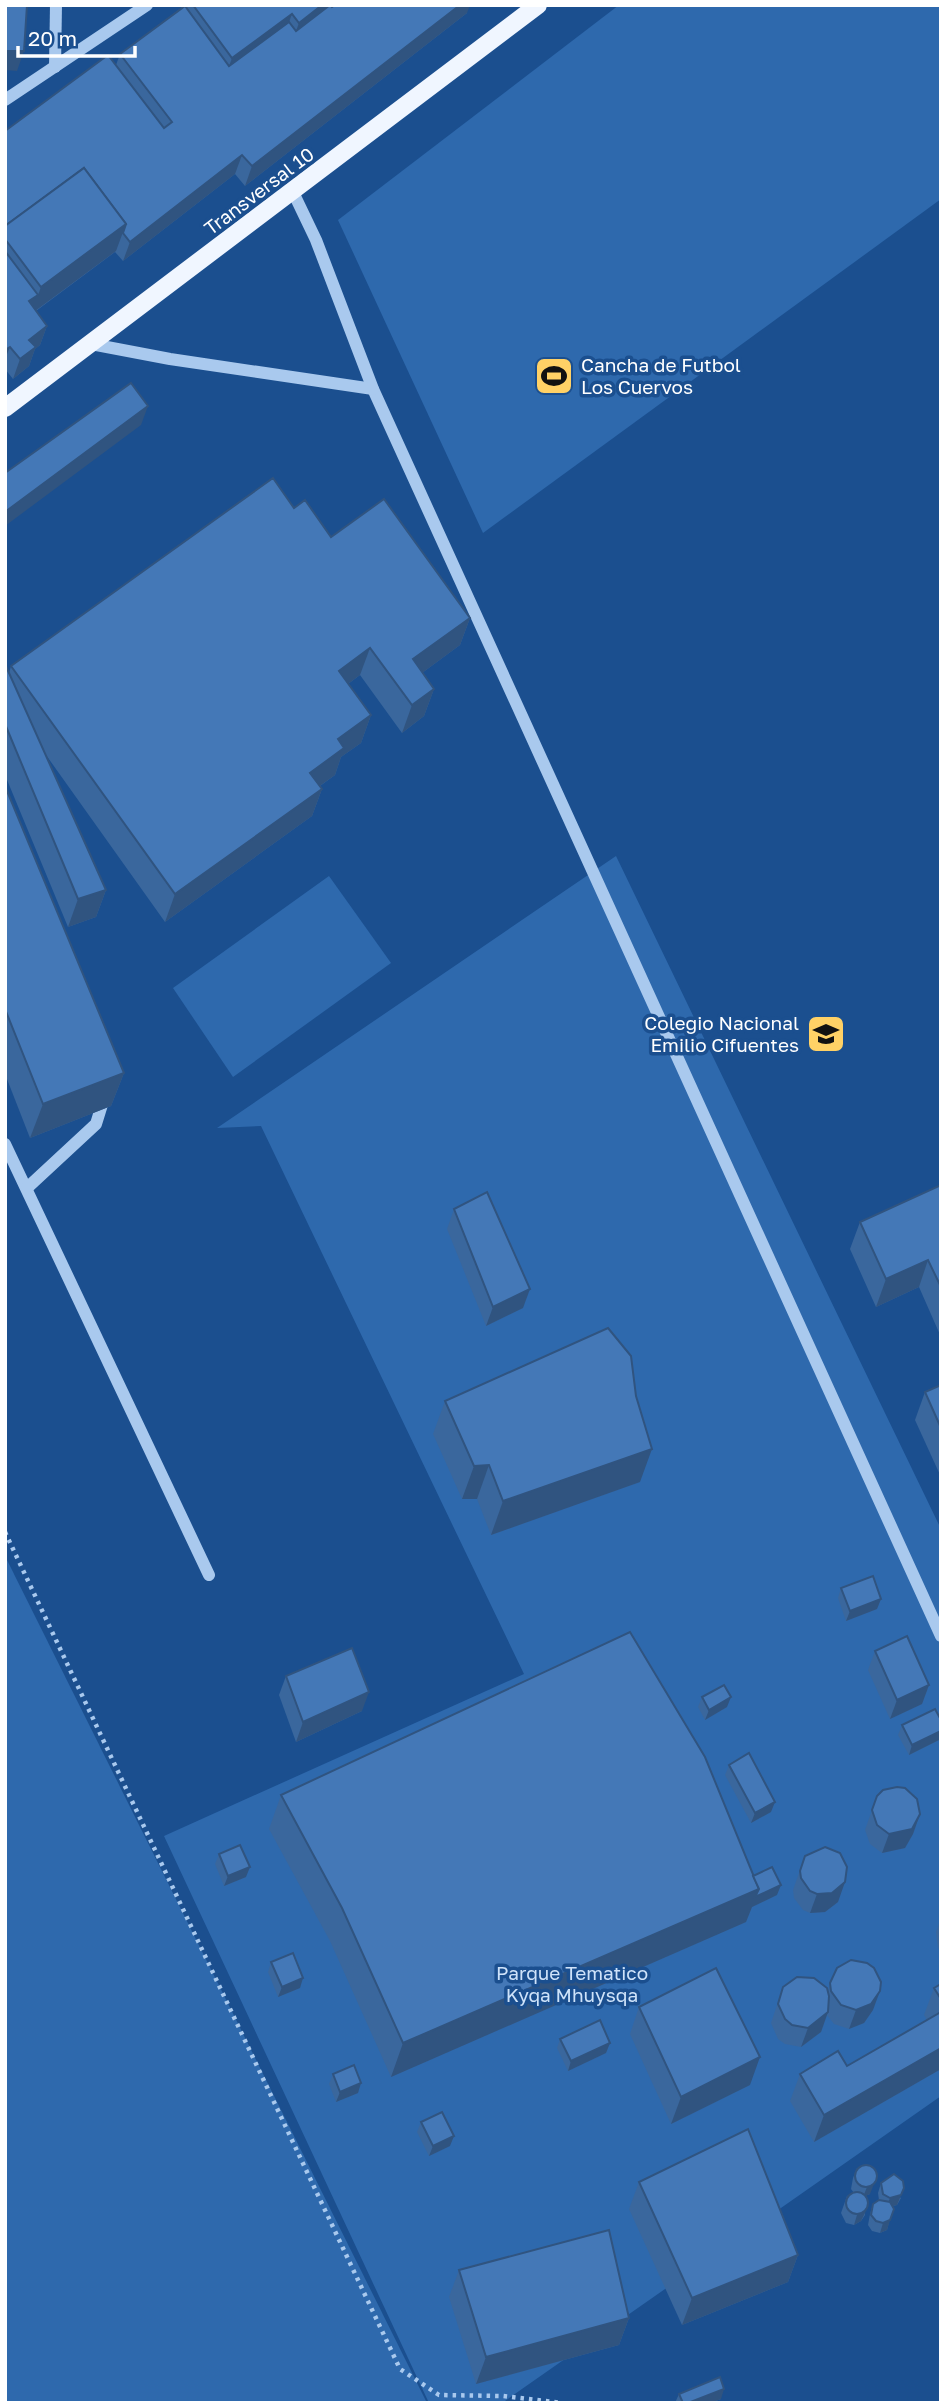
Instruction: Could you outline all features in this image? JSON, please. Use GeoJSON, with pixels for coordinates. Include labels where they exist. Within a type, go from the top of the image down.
{"type":"FeatureCollection","features":[{"type":"Feature","properties":{"kind":"main road","name":"Transversal 10"},"geometry":{"type":"LineString","coordinates":[[5,408],[538,5]]}},
{"type":"Feature","properties":{"kind":"street"},"geometry":{"type":"LineString","coordinates":[[55,67],[56,5]]}},
{"type":"Feature","properties":{"kind":"street"},"geometry":{"type":"LineString","coordinates":[[5,100],[148,5]]}},
{"type":"Feature","properties":{"kind":"street"},"geometry":{"type":"LineString","coordinates":[[293,192],[316,240],[373,389],[941,1636]]}},
{"type":"Feature","properties":{"kind":"street"},"geometry":{"type":"LineString","coordinates":[[92,344],[170,359],[373,389]]}},
{"type":"Feature","properties":{"kind":"street"},"geometry":{"type":"LineString","coordinates":[[27,1188],[96,1125],[106,1097],[101,1085]]}},
{"type":"Feature","properties":{"kind":"street"},"geometry":{"type":"LineString","coordinates":[[5,1144],[209,1575]]}},
{"type":"Feature","properties":{"kind":"path"},"geometry":{"type":"LineString","coordinates":[[5,1532],[400,2369],[439,2395],[503,2396],[562,2403]]}},
{"type":"Feature","properties":{"kind":"green space","name":"Cancha de Futbol Los Cuervos"},"geometry":{"type":"Polygon","coordinates":[[[619,5],[941,5],[941,199],[483,533],[338,220],[619,5]]]}},
{"type":"Feature","properties":{"kind":"green space","name":"Parque Tematico Kyqa Mhuysqa"},"geometry":{"type":"Polygon","coordinates":[[[616,856],[941,1529],[941,2096],[502,2403],[429,2403],[164,1836],[524,1674],[261,1126],[217,1128],[616,856]]]}},
{"type":"Feature","properties":{"kind":"green space"},"geometry":{"type":"Polygon","coordinates":[[[329,876],[391,963],[233,1077],[173,988],[329,876]]]}},
{"type":"Feature","properties":{"kind":"green space"},"geometry":{"type":"Polygon","coordinates":[[[5,1556],[427,2403],[5,2403],[5,1556]]]}},
{"type":"Feature","properties":{"kind":"building"},"geometry":{"type":"Polygon","coordinates":[[[5,5],[27,5],[24,51],[5,51],[5,5]]]}},
{"type":"Feature","properties":{"kind":"building"},"geometry":{"type":"Polygon","coordinates":[[[193,5],[322,5],[299,23],[292,14],[232,58],[193,5]]]}},
{"type":"Feature","properties":{"kind":"building"},"geometry":{"type":"Polygon","coordinates":[[[330,5],[460,5],[252,166],[242,155],[130,242],[123,233],[126,224],[84,168],[5,226],[5,131],[108,55],[164,128],[172,122],[120,54],[185,6],[229,66],[289,22],[296,31],[330,5]]]}},
{"type":"Feature","properties":{"kind":"building"},"geometry":{"type":"Polygon","coordinates":[[[84,168],[126,224],[41,287],[5,239],[5,226],[84,168]]]}},
{"type":"Feature","properties":{"kind":"building"},"geometry":{"type":"Polygon","coordinates":[[[5,251],[38,295],[29,301],[47,326],[29,340],[36,347],[20,359],[10,347],[5,350],[5,251]]]}},
{"type":"Feature","properties":{"kind":"building"},"geometry":{"type":"Polygon","coordinates":[[[131,383],[148,406],[5,512],[5,473],[131,383]]]}},
{"type":"Feature","properties":{"kind":"building"},"geometry":{"type":"Polygon","coordinates":[[[273,478],[294,508],[305,500],[331,537],[384,499],[470,618],[413,659],[434,689],[412,705],[370,648],[339,671],[371,715],[338,739],[344,748],[310,773],[322,789],[175,894],[11,666],[273,478]]]}},
{"type":"Feature","properties":{"kind":"building"},"geometry":{"type":"Polygon","coordinates":[[[5,664],[106,890],[78,899],[5,724],[5,664]]]}},
{"type":"Feature","properties":{"kind":"building"},"geometry":{"type":"Polygon","coordinates":[[[5,786],[124,1073],[43,1104],[5,1009],[5,786]]]}},
{"type":"Feature","properties":{"kind":"building"},"geometry":{"type":"Polygon","coordinates":[[[941,1185],[941,1287],[928,1260],[886,1279],[860,1222],[941,1185]]]}},
{"type":"Feature","properties":{"kind":"building"},"geometry":{"type":"Polygon","coordinates":[[[487,1192],[530,1289],[493,1307],[454,1209],[487,1192]]]}},
{"type":"Feature","properties":{"kind":"building"},"geometry":{"type":"Polygon","coordinates":[[[608,1328],[631,1356],[636,1396],[652,1449],[503,1501],[489,1465],[474,1466],[445,1401],[608,1328]]]}},
{"type":"Feature","properties":{"kind":"building"},"geometry":{"type":"Polygon","coordinates":[[[941,1385],[941,1428],[925,1392],[941,1385]]]}},
{"type":"Feature","properties":{"kind":"building"},"geometry":{"type":"Polygon","coordinates":[[[873,1576],[881,1599],[850,1611],[841,1588],[873,1576]]]}},
{"type":"Feature","properties":{"kind":"building"},"geometry":{"type":"Polygon","coordinates":[[[630,1632],[705,1757],[759,1889],[403,2043],[342,1908],[281,1795],[630,1632]]]}},
{"type":"Feature","properties":{"kind":"building"},"geometry":{"type":"Polygon","coordinates":[[[907,1636],[929,1685],[897,1700],[875,1651],[907,1636]]]}},
{"type":"Feature","properties":{"kind":"building"},"geometry":{"type":"Polygon","coordinates":[[[352,1648],[369,1692],[303,1722],[286,1676],[352,1648]]]}},
{"type":"Feature","properties":{"kind":"building"},"geometry":{"type":"Polygon","coordinates":[[[724,1685],[731,1697],[709,1710],[702,1697],[724,1685]]]}},
{"type":"Feature","properties":{"kind":"building"},"geometry":{"type":"Polygon","coordinates":[[[935,1709],[941,1720],[941,1731],[912,1745],[902,1725],[935,1709]]]}},
{"type":"Feature","properties":{"kind":"building"},"geometry":{"type":"Polygon","coordinates":[[[749,1753],[775,1802],[755,1813],[729,1765],[749,1753]]]}},
{"type":"Feature","properties":{"kind":"building"},"geometry":{"type":"Polygon","coordinates":[[[905,1788],[917,1799],[920,1814],[912,1829],[889,1834],[877,1825],[872,1810],[877,1796],[883,1790],[905,1788]]]}},
{"type":"Feature","properties":{"kind":"building"},"geometry":{"type":"Polygon","coordinates":[[[240,1845],[250,1867],[228,1876],[219,1854],[240,1845]]]}},
{"type":"Feature","properties":{"kind":"building"},"geometry":{"type":"Polygon","coordinates":[[[825,1847],[840,1853],[847,1867],[845,1882],[832,1893],[817,1894],[810,1891],[801,1878],[800,1871],[805,1856],[825,1847]]]}},
{"type":"Feature","properties":{"kind":"building"},"geometry":{"type":"Polygon","coordinates":[[[772,1867],[781,1885],[755,1897],[759,1889],[753,1876],[772,1867]]]}},
{"type":"Feature","properties":{"kind":"building"},"geometry":{"type":"Polygon","coordinates":[[[293,1953],[303,1978],[282,1987],[271,1962],[293,1953]]]}},
{"type":"Feature","properties":{"kind":"building"},"geometry":{"type":"Polygon","coordinates":[[[851,1960],[867,1963],[874,1968],[881,1982],[880,1991],[871,2004],[856,2010],[841,2005],[831,1991],[830,1983],[837,1968],[851,1960]]]}},
{"type":"Feature","properties":{"kind":"building"},"geometry":{"type":"Polygon","coordinates":[[[716,1968],[760,2057],[681,2097],[639,2007],[716,1968]]]}},
{"type":"Feature","properties":{"kind":"building"},"geometry":{"type":"Polygon","coordinates":[[[797,1977],[814,1978],[827,1988],[829,1996],[828,2012],[808,2028],[792,2025],[785,2019],[778,2004],[783,1987],[797,1977]]]}},
{"type":"Feature","properties":{"kind":"building"},"geometry":{"type":"Polygon","coordinates":[[[941,1984],[941,1999],[934,1988],[941,1984]]]}},
{"type":"Feature","properties":{"kind":"building"},"geometry":{"type":"Polygon","coordinates":[[[941,2012],[941,2048],[824,2115],[800,2074],[838,2051],[847,2066],[941,2012]]]}},
{"type":"Feature","properties":{"kind":"building"},"geometry":{"type":"Polygon","coordinates":[[[600,2020],[610,2043],[571,2061],[560,2039],[600,2020]]]}},
{"type":"Feature","properties":{"kind":"building"},"geometry":{"type":"Polygon","coordinates":[[[354,2065],[361,2083],[340,2092],[333,2074],[354,2065]]]}},
{"type":"Feature","properties":{"kind":"building"},"geometry":{"type":"Polygon","coordinates":[[[442,2112],[454,2136],[433,2146],[421,2122],[442,2112]]]}},
{"type":"Feature","properties":{"kind":"building"},"geometry":{"type":"Polygon","coordinates":[[[748,2129],[798,2255],[692,2298],[639,2182],[748,2129]]]}},
{"type":"Feature","properties":{"kind":"building"},"geometry":{"type":"Polygon","coordinates":[[[866,2165],[874,2168],[877,2176],[874,2184],[866,2187],[858,2184],[855,2176],[858,2168],[866,2165]]]}},
{"type":"Feature","properties":{"kind":"building"},"geometry":{"type":"Polygon","coordinates":[[[894,2174],[903,2181],[904,2188],[901,2195],[890,2198],[883,2194],[881,2183],[894,2174]]]}},
{"type":"Feature","properties":{"kind":"building"},"geometry":{"type":"Polygon","coordinates":[[[857,2192],[865,2195],[868,2203],[865,2211],[857,2214],[849,2211],[846,2203],[849,2195],[857,2192]]]}},
{"type":"Feature","properties":{"kind":"building"},"geometry":{"type":"Polygon","coordinates":[[[879,2200],[890,2202],[894,2209],[890,2220],[883,2223],[876,2221],[871,2215],[873,2204],[879,2200]]]}},
{"type":"Feature","properties":{"kind":"building"},"geometry":{"type":"Polygon","coordinates":[[[609,2230],[629,2318],[486,2357],[459,2270],[609,2230]]]}},
{"type":"Feature","properties":{"kind":"building"},"geometry":{"type":"Polygon","coordinates":[[[720,2377],[724,2389],[683,2403],[679,2394],[720,2377]]]}},
{"type":"Feature","properties":{"kind":"place","name":"Cancha de Futbol Los Cuervos"},"geometry":{"type":"Point","coordinates":[554,376]}},
{"type":"Feature","properties":{"kind":"place","name":"Colegio Nacional Emilio Cifuentes"},"geometry":{"type":"Point","coordinates":[826,1034]}}]}
